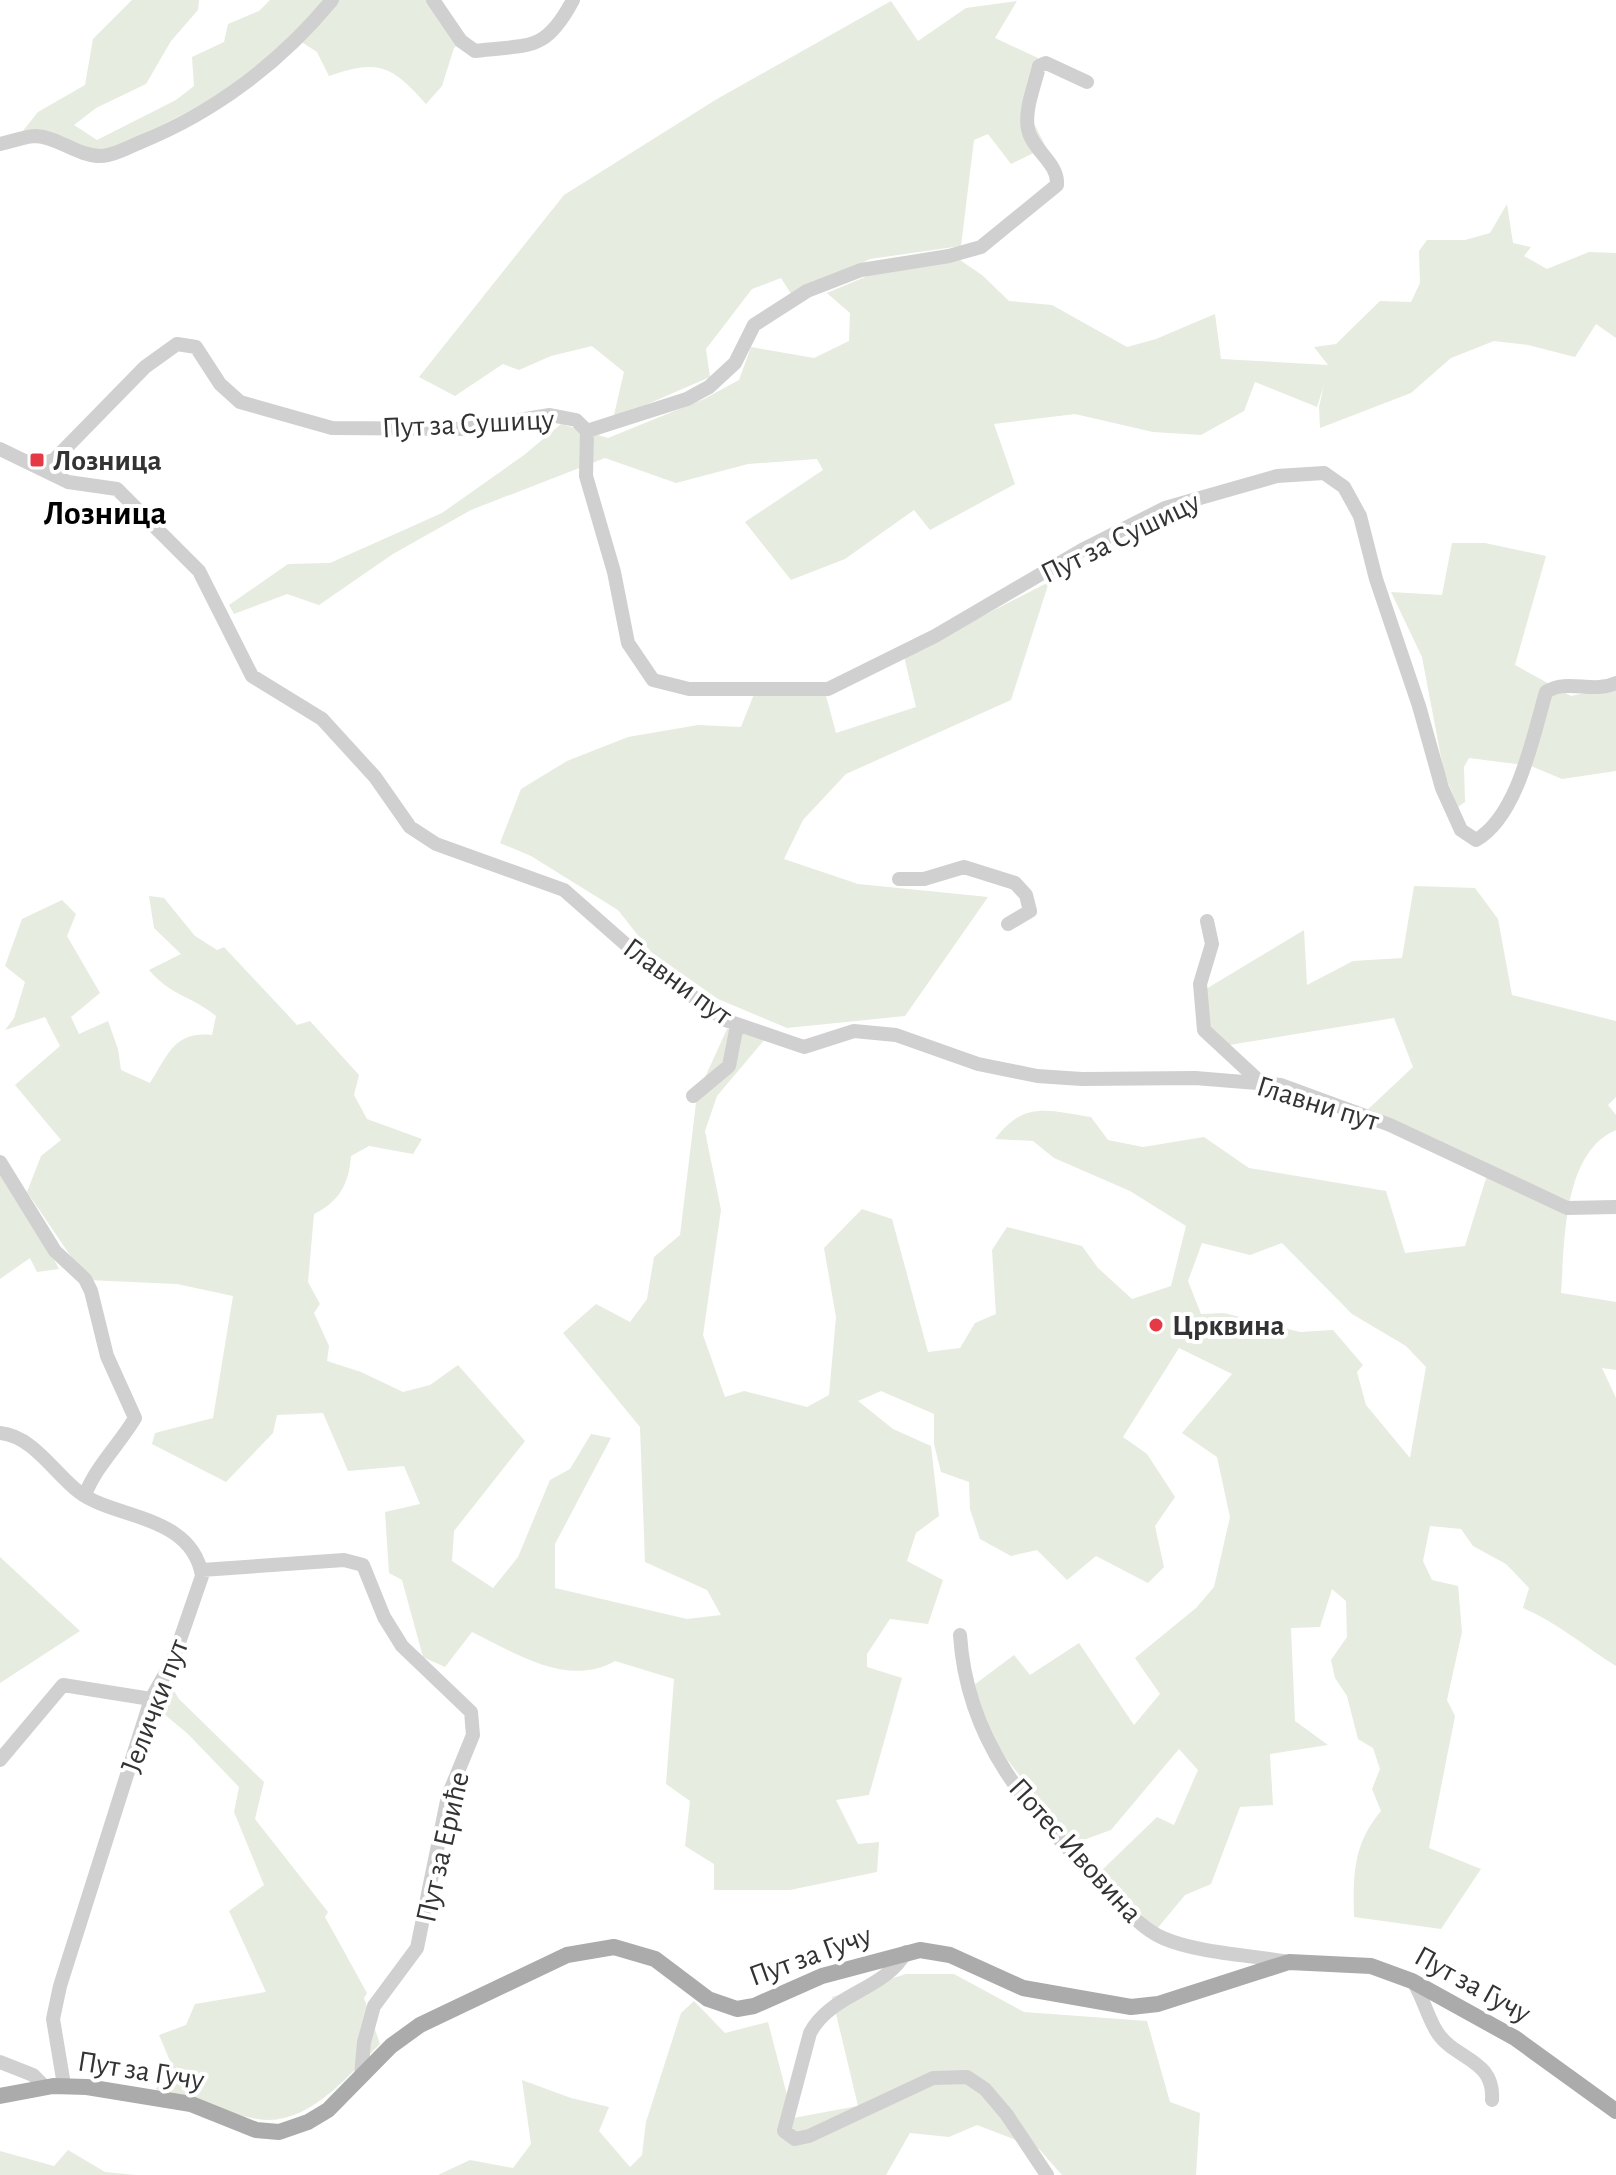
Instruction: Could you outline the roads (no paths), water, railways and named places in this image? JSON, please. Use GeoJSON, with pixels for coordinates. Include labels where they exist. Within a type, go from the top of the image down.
{"type":"FeatureCollection","features":[{"type":"Feature","properties":{"kind":"main road","name":"Пут за Гучу"},"geometry":{"type":"LineString","coordinates":[[0,2096],[64,2085],[191,2104],[268,2133],[308,2122],[328,2110],[397,2040],[420,2025],[548,1963],[597,1947],[624,1948],[655,1959],[708,1999],[737,2009],[754,2006],[822,1976],[906,1952],[934,1951],[1023,1988],[1131,2007],[1158,2004],[1289,1962],[1371,1966],[1412,1981],[1535,2050],[1616,2111]]}},
{"type":"Feature","properties":{"kind":"street"},"geometry":{"type":"LineString","coordinates":[[0,144],[37,136],[82,154],[104,156],[149,139],[176,127],[257,75],[289,48],[332,0]]}},
{"type":"Feature","properties":{"kind":"street"},"geometry":{"type":"LineString","coordinates":[[433,0],[461,41],[475,51],[537,43],[557,30],[573,0]]}},
{"type":"Feature","properties":{"kind":"street","name":"Пут за Сушицу"},"geometry":{"type":"LineString","coordinates":[[587,431],[687,399],[709,387],[735,363],[754,325],[807,291],[881,265],[966,252],[994,239],[1057,185],[1056,173],[1034,145],[1027,127],[1040,64],[1046,63],[1087,82]]}},
{"type":"Feature","properties":{"kind":"street","name":"Пут за Сушицу"},"geometry":{"type":"LineString","coordinates":[[39,466],[55,459],[145,367],[177,344],[196,347],[220,384],[240,402],[332,428],[465,429],[550,415],[576,420],[587,431],[586,476],[614,572],[628,643],[653,680],[689,689],[828,689],[935,636],[1082,550],[1165,508],[1277,476],[1324,473],[1344,487],[1367,531],[1376,579],[1442,788],[1461,830],[1476,840],[1490,832],[1524,767],[1546,692],[1557,685],[1606,688],[1616,683]]}},
{"type":"Feature","properties":{"kind":"street","name":"Главни пут"},"geometry":{"type":"LineString","coordinates":[[0,449],[68,482],[117,489],[199,571],[252,676],[322,719],[375,777],[410,827],[436,844],[564,890],[648,964],[701,1004],[737,1025],[804,1047],[854,1031],[896,1035],[978,1064],[1062,1078],[1159,1077],[1259,1081],[1294,1089],[1376,1120],[1567,1208],[1616,1207]]}},
{"type":"Feature","properties":{"kind":"street"},"geometry":{"type":"LineString","coordinates":[[899,879],[924,879],[964,867],[1015,883],[1026,895],[1030,911],[1008,924]]}},
{"type":"Feature","properties":{"kind":"street"},"geometry":{"type":"LineString","coordinates":[[1207,921],[1212,944],[1200,984],[1204,1030],[1259,1081]]}},
{"type":"Feature","properties":{"kind":"street"},"geometry":{"type":"LineString","coordinates":[[693,1096],[729,1066],[737,1025]]}},
{"type":"Feature","properties":{"kind":"street"},"geometry":{"type":"LineString","coordinates":[[0,1162],[55,1251],[85,1279],[91,1291],[107,1356],[135,1418],[119,1445],[92,1477],[85,1495]]}},
{"type":"Feature","properties":{"kind":"street"},"geometry":{"type":"LineString","coordinates":[[0,1433],[13,1434],[28,1444],[85,1495],[159,1524],[190,1549],[202,1570]]}},
{"type":"Feature","properties":{"kind":"street","name":"Пут за Ериће"},"geometry":{"type":"LineString","coordinates":[[202,1570],[344,1560],[363,1565],[384,1617],[402,1646],[471,1712],[473,1735],[448,1796],[417,1948],[374,2006],[364,2042],[361,2076]]}},
{"type":"Feature","properties":{"kind":"street","name":"Јелички пут"},"geometry":{"type":"LineString","coordinates":[[64,2085],[53,2019],[60,1986],[151,1699],[173,1660],[202,1570]]}},
{"type":"Feature","properties":{"kind":"street","name":"Потес Ивовина"},"geometry":{"type":"LineString","coordinates":[[960,1635],[962,1670],[988,1745],[1039,1818],[1121,1903],[1165,1939],[1289,1962]]}},
{"type":"Feature","properties":{"kind":"street"},"geometry":{"type":"LineString","coordinates":[[0,1760],[63,1685],[151,1699]]}},
{"type":"Feature","properties":{"kind":"street"},"geometry":{"type":"LineString","coordinates":[[906,1952],[896,1969],[827,2008],[818,2019],[810,2033],[784,2131],[795,2139],[809,2136],[933,2078],[967,2077],[985,2089],[1007,2115],[1047,2175]]}},
{"type":"Feature","properties":{"kind":"street"},"geometry":{"type":"LineString","coordinates":[[1412,1981],[1427,2004],[1437,2031],[1450,2046],[1483,2066],[1493,2087],[1492,2100]]}},
{"type":"Feature","properties":{"kind":"street"},"geometry":{"type":"LineString","coordinates":[[0,2062],[33,2075],[46,2088]]}},
{"type":"Feature","properties":{"kind":"place","name":"Лозница"},"geometry":{"type":"Point","coordinates":[37,460]}},
{"type":"Feature","properties":{"kind":"place","name":"Црквина"},"geometry":{"type":"Point","coordinates":[1156,1325]}},
{"type":"Feature","properties":{"kind":"district","name":"Лозница"},"geometry":{"type":"Point","coordinates":[105,512]}}]}
